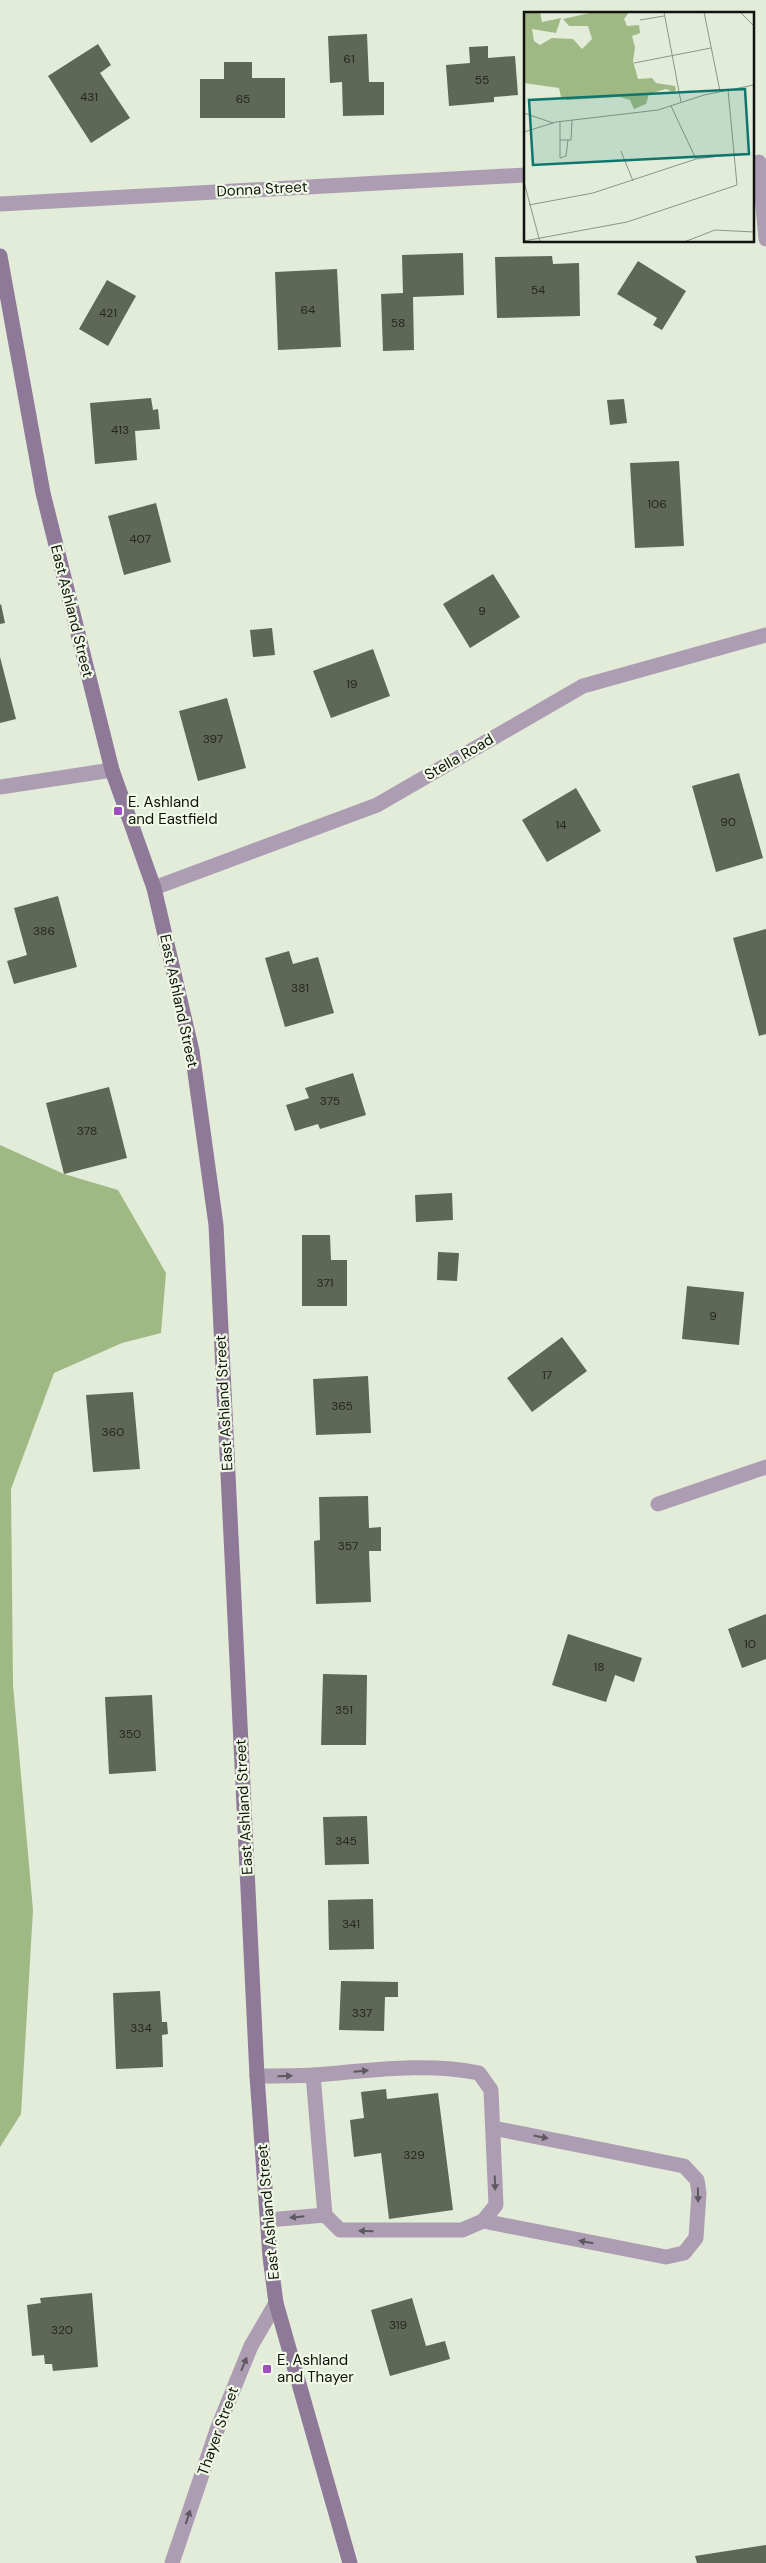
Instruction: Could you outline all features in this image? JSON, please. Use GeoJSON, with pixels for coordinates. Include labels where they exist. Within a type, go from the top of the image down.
{"type":"FeatureCollection","features":[{"type":"Feature","properties":{"kind":"main road","name":"East Ashland Street"},"geometry":{"type":"LineString","coordinates":[[0,256],[4,304],[43,493],[112,770],[154,888],[192,1051],[216,1225],[257,2076],[270,2257],[276,2303],[350,2563]]}},
{"type":"Feature","properties":{"kind":"street"},"geometry":{"type":"LineString","coordinates":[[759,162],[766,239]]}},
{"type":"Feature","properties":{"kind":"street","name":"Donna Street"},"geometry":{"type":"LineString","coordinates":[[0,204],[524,175]]}},
{"type":"Feature","properties":{"kind":"street","name":"Stella Road"},"geometry":{"type":"LineString","coordinates":[[154,888],[377,804],[583,686],[766,635]]}},
{"type":"Feature","properties":{"kind":"street"},"geometry":{"type":"LineString","coordinates":[[0,787],[112,770]]}},
{"type":"Feature","properties":{"kind":"street"},"geometry":{"type":"LineString","coordinates":[[658,1504],[766,1467]]}},
{"type":"Feature","properties":{"kind":"street"},"geometry":{"type":"LineString","coordinates":[[257,2076],[312,2075],[385,2069],[458,2069],[479,2073],[492,2090],[496,2205],[483,2221],[462,2230],[382,2232],[340,2230],[325,2214],[312,2075]]}},
{"type":"Feature","properties":{"kind":"street"},"geometry":{"type":"LineString","coordinates":[[483,2221],[666,2257],[684,2253],[696,2238],[699,2193],[697,2180],[684,2166],[493,2128]]}},
{"type":"Feature","properties":{"kind":"street"},"geometry":{"type":"LineString","coordinates":[[268,2220],[325,2214]]}},
{"type":"Feature","properties":{"kind":"street","name":"Thayer Street"},"geometry":{"type":"LineString","coordinates":[[172,2563],[218,2427],[251,2346],[276,2303]]}},
{"type":"Feature","properties":{"kind":"green space"},"geometry":{"type":"Polygon","coordinates":[[[0,1145],[64,1174],[118,1190],[166,1273],[161,1333],[122,1343],[54,1373],[11,1489],[13,1685],[33,1910],[21,2114],[0,2147],[0,1145]]]}},
{"type":"Feature","properties":{"kind":"building"},"geometry":{"type":"Polygon","coordinates":[[[367,34],[369,82],[384,82],[384,115],[343,116],[342,82],[330,83],[328,36],[367,34]]]}},
{"type":"Feature","properties":{"kind":"building"},"geometry":{"type":"Polygon","coordinates":[[[98,44],[111,65],[100,73],[130,118],[91,143],[48,76],[98,44]]]}},
{"type":"Feature","properties":{"kind":"building"},"geometry":{"type":"Polygon","coordinates":[[[488,46],[488,58],[515,56],[518,95],[494,97],[494,102],[449,106],[446,65],[470,63],[469,47],[488,46]]]}},
{"type":"Feature","properties":{"kind":"building"},"geometry":{"type":"Polygon","coordinates":[[[224,62],[252,62],[252,78],[285,78],[285,118],[200,118],[200,79],[224,79],[224,62]]]}},
{"type":"Feature","properties":{"kind":"building"},"geometry":{"type":"Polygon","coordinates":[[[463,253],[464,295],[413,297],[414,350],[383,351],[381,294],[403,293],[402,255],[463,253]]]}},
{"type":"Feature","properties":{"kind":"building"},"geometry":{"type":"Polygon","coordinates":[[[552,256],[553,264],[579,263],[580,316],[497,318],[495,257],[552,256]]]}},
{"type":"Feature","properties":{"kind":"building"},"geometry":{"type":"Polygon","coordinates":[[[638,261],[686,291],[662,330],[653,325],[657,318],[617,294],[638,261]]]}},
{"type":"Feature","properties":{"kind":"building"},"geometry":{"type":"Polygon","coordinates":[[[337,269],[341,347],[278,350],[275,272],[337,269]]]}},
{"type":"Feature","properties":{"kind":"building"},"geometry":{"type":"Polygon","coordinates":[[[107,280],[136,296],[108,346],[79,329],[107,280]]]}},
{"type":"Feature","properties":{"kind":"building"},"geometry":{"type":"Polygon","coordinates":[[[151,398],[153,410],[158,409],[160,429],[135,431],[137,460],[95,464],[90,403],[151,398]]]}},
{"type":"Feature","properties":{"kind":"building"},"geometry":{"type":"Polygon","coordinates":[[[624,399],[627,423],[610,425],[607,400],[624,399]]]}},
{"type":"Feature","properties":{"kind":"building"},"geometry":{"type":"Polygon","coordinates":[[[679,461],[684,546],[635,548],[630,463],[679,461]]]}},
{"type":"Feature","properties":{"kind":"building"},"geometry":{"type":"Polygon","coordinates":[[[156,503],[171,562],[124,575],[108,516],[156,503]]]}},
{"type":"Feature","properties":{"kind":"building"},"geometry":{"type":"Polygon","coordinates":[[[493,574],[520,617],[470,648],[443,604],[493,574]]]}},
{"type":"Feature","properties":{"kind":"building"},"geometry":{"type":"Polygon","coordinates":[[[0,605],[5,623],[0,624],[0,605]]]}},
{"type":"Feature","properties":{"kind":"building"},"geometry":{"type":"Polygon","coordinates":[[[272,628],[275,655],[253,657],[250,630],[272,628]]]}},
{"type":"Feature","properties":{"kind":"building"},"geometry":{"type":"Polygon","coordinates":[[[373,649],[390,696],[331,718],[313,671],[373,649]]]}},
{"type":"Feature","properties":{"kind":"building"},"geometry":{"type":"Polygon","coordinates":[[[0,657],[16,719],[0,723],[0,657]]]}},
{"type":"Feature","properties":{"kind":"building"},"geometry":{"type":"Polygon","coordinates":[[[227,698],[246,768],[198,781],[179,711],[227,698]]]}},
{"type":"Feature","properties":{"kind":"building"},"geometry":{"type":"Polygon","coordinates":[[[739,773],[763,858],[716,872],[692,786],[739,773]]]}},
{"type":"Feature","properties":{"kind":"building"},"geometry":{"type":"Polygon","coordinates":[[[576,788],[601,831],[547,862],[522,820],[576,788]]]}},
{"type":"Feature","properties":{"kind":"building"},"geometry":{"type":"Polygon","coordinates":[[[58,896],[77,967],[14,984],[7,961],[27,955],[14,908],[58,896]]]}},
{"type":"Feature","properties":{"kind":"building"},"geometry":{"type":"Polygon","coordinates":[[[766,929],[766,1034],[759,1036],[733,938],[766,929]]]}},
{"type":"Feature","properties":{"kind":"building"},"geometry":{"type":"Polygon","coordinates":[[[289,951],[293,964],[318,957],[334,1013],[285,1027],[265,958],[289,951]]]}},
{"type":"Feature","properties":{"kind":"building"},"geometry":{"type":"Polygon","coordinates":[[[353,1073],[366,1115],[320,1129],[318,1124],[295,1131],[286,1105],[309,1098],[305,1088],[353,1073]]]}},
{"type":"Feature","properties":{"kind":"building"},"geometry":{"type":"Polygon","coordinates":[[[109,1087],[127,1158],[64,1174],[46,1103],[109,1087]]]}},
{"type":"Feature","properties":{"kind":"building"},"geometry":{"type":"Polygon","coordinates":[[[452,1193],[453,1220],[416,1222],[415,1195],[452,1193]]]}},
{"type":"Feature","properties":{"kind":"building"},"geometry":{"type":"Polygon","coordinates":[[[302,1235],[330,1235],[331,1260],[347,1260],[347,1306],[302,1306],[302,1235]]]}},
{"type":"Feature","properties":{"kind":"building"},"geometry":{"type":"Polygon","coordinates":[[[438,1252],[459,1253],[457,1281],[437,1280],[438,1252]]]}},
{"type":"Feature","properties":{"kind":"building"},"geometry":{"type":"Polygon","coordinates":[[[687,1286],[744,1292],[739,1345],[682,1339],[687,1286]]]}},
{"type":"Feature","properties":{"kind":"building"},"geometry":{"type":"Polygon","coordinates":[[[562,1337],[587,1371],[532,1412],[507,1378],[562,1337]]]}},
{"type":"Feature","properties":{"kind":"building"},"geometry":{"type":"Polygon","coordinates":[[[368,1376],[371,1433],[316,1435],[313,1379],[368,1376]]]}},
{"type":"Feature","properties":{"kind":"building"},"geometry":{"type":"Polygon","coordinates":[[[133,1392],[140,1469],[93,1472],[86,1395],[133,1392]]]}},
{"type":"Feature","properties":{"kind":"building"},"geometry":{"type":"Polygon","coordinates":[[[368,1496],[369,1528],[381,1527],[381,1551],[369,1551],[371,1602],[316,1604],[314,1541],[320,1540],[319,1497],[368,1496]]]}},
{"type":"Feature","properties":{"kind":"building"},"geometry":{"type":"Polygon","coordinates":[[[766,1614],[766,1659],[742,1668],[728,1629],[766,1614]]]}},
{"type":"Feature","properties":{"kind":"building"},"geometry":{"type":"Polygon","coordinates":[[[568,1634],[642,1658],[634,1682],[615,1675],[606,1702],[552,1685],[568,1634]]]}},
{"type":"Feature","properties":{"kind":"building"},"geometry":{"type":"Polygon","coordinates":[[[323,1674],[367,1675],[366,1745],[321,1745],[323,1674]]]}},
{"type":"Feature","properties":{"kind":"building"},"geometry":{"type":"Polygon","coordinates":[[[152,1695],[156,1771],[109,1774],[105,1697],[152,1695]]]}},
{"type":"Feature","properties":{"kind":"building"},"geometry":{"type":"Polygon","coordinates":[[[367,1816],[369,1864],[325,1865],[323,1817],[367,1816]]]}},
{"type":"Feature","properties":{"kind":"building"},"geometry":{"type":"Polygon","coordinates":[[[373,1899],[374,1949],[329,1950],[328,1900],[373,1899]]]}},
{"type":"Feature","properties":{"kind":"building"},"geometry":{"type":"Polygon","coordinates":[[[341,1981],[398,1982],[398,1997],[385,1997],[384,2031],[339,2030],[341,1981]]]}},
{"type":"Feature","properties":{"kind":"building"},"geometry":{"type":"Polygon","coordinates":[[[160,1991],[162,2022],[167,2022],[168,2034],[162,2035],[163,2067],[116,2069],[113,1993],[160,1991]]]}},
{"type":"Feature","properties":{"kind":"building"},"geometry":{"type":"Polygon","coordinates":[[[386,2089],[387,2099],[438,2093],[453,2210],[389,2219],[381,2153],[354,2157],[350,2120],[364,2118],[361,2092],[386,2089]]]}},
{"type":"Feature","properties":{"kind":"building"},"geometry":{"type":"Polygon","coordinates":[[[92,2293],[98,2367],[53,2371],[52,2364],[45,2364],[44,2355],[32,2356],[27,2305],[41,2303],[40,2298],[92,2293]]]}},
{"type":"Feature","properties":{"kind":"building"},"geometry":{"type":"Polygon","coordinates":[[[412,2298],[426,2346],[445,2341],[450,2359],[390,2376],[371,2310],[412,2298]]]}},
{"type":"Feature","properties":{"kind":"building"},"geometry":{"type":"Polygon","coordinates":[[[766,2545],[766,2563],[697,2563],[695,2556],[766,2545]]]}},
{"type":"Feature","properties":{"kind":"place","name":"E. Ashland and Eastfield"},"geometry":{"type":"Point","coordinates":[118,811]}},
{"type":"Feature","properties":{"kind":"place","name":"E. Ashland and Thayer"},"geometry":{"type":"Point","coordinates":[267,2369]}}]}
